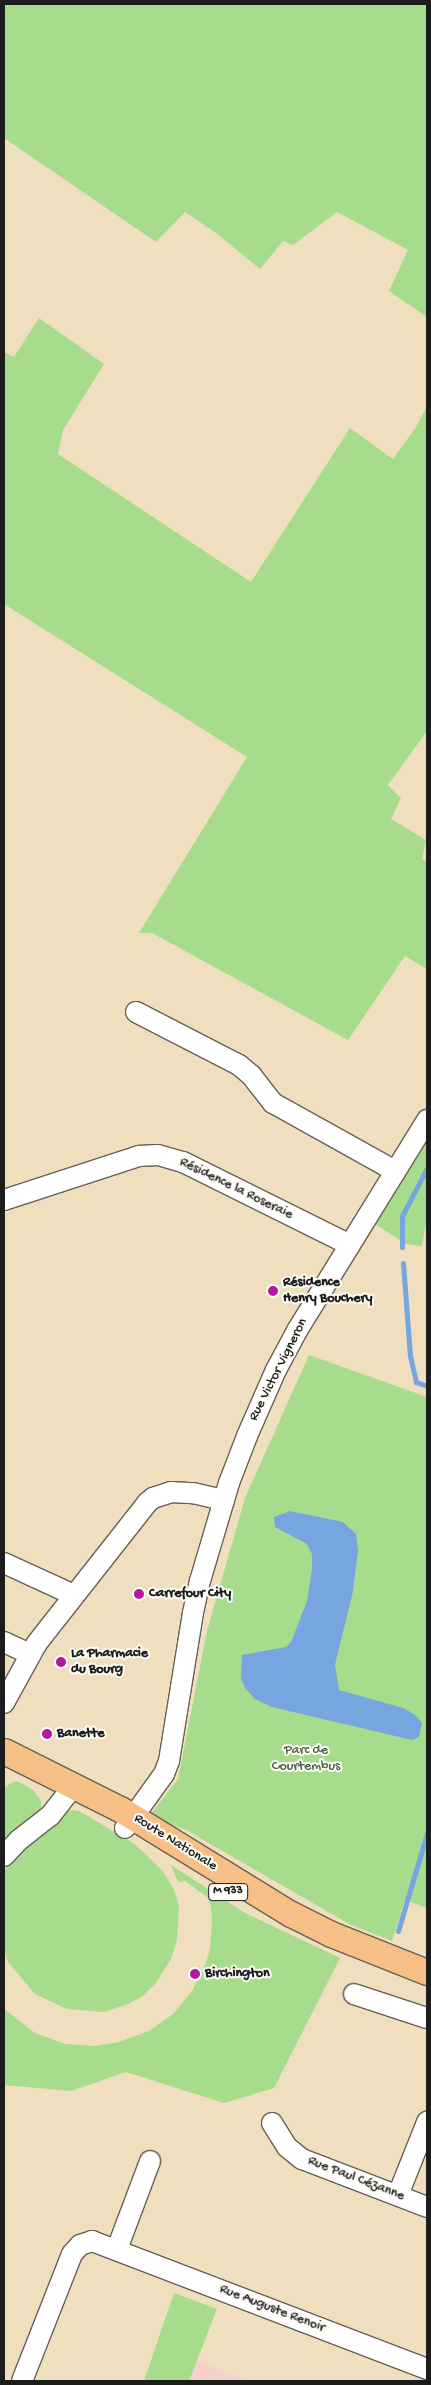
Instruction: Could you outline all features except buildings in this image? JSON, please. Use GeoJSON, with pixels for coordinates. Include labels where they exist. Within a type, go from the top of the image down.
{"type":"FeatureCollection","features":[{"type":"Feature","properties":{"kind":"main road","name":"Route Nationale"},"geometry":{"type":"LineString","coordinates":[[4,1751],[70,1791],[129,1822],[291,1914],[331,1934],[427,1972]]}},
{"type":"Feature","properties":{"kind":"main road","name":"Route Nationale"},"geometry":{"type":"LineString","coordinates":[[4,1768],[70,1791]]}},
{"type":"Feature","properties":{"kind":"main road","name":"Route Nationale"},"geometry":{"type":"LineString","coordinates":[[129,1822],[260,1911],[357,1958],[427,1986]]}},
{"type":"Feature","properties":{"kind":"street"},"geometry":{"type":"LineString","coordinates":[[136,1012],[238,1065],[251,1075],[273,1104],[395,1171]]}},
{"type":"Feature","properties":{"kind":"street","name":"Rue Victor Vigneron"},"geometry":{"type":"LineString","coordinates":[[129,1822],[164,1774],[169,1761],[193,1613],[208,1550],[247,1436],[276,1370],[298,1329],[427,1120]]}},
{"type":"Feature","properties":{"kind":"street","name":"Résidence la Roseraie"},"geometry":{"type":"LineString","coordinates":[[4,1200],[140,1156],[158,1155],[183,1162],[350,1245]]}},
{"type":"Feature","properties":{"kind":"street"},"geometry":{"type":"LineString","coordinates":[[4,1703],[30,1654],[141,1510],[153,1498],[170,1492],[180,1492],[224,1500]]}},
{"type":"Feature","properties":{"kind":"street"},"geometry":{"type":"LineString","coordinates":[[4,1563],[74,1595]]}},
{"type":"Feature","properties":{"kind":"street"},"geometry":{"type":"LineString","coordinates":[[4,1642],[30,1654]]}},
{"type":"Feature","properties":{"kind":"street"},"geometry":{"type":"LineString","coordinates":[[4,1856],[19,1840],[50,1816],[70,1791]]}},
{"type":"Feature","properties":{"kind":"street"},"geometry":{"type":"LineString","coordinates":[[354,1994],[427,2018]]}},
{"type":"Feature","properties":{"kind":"street"},"geometry":{"type":"LineString","coordinates":[[398,2195],[427,2122]]}},
{"type":"Feature","properties":{"kind":"street","name":"Rue Paul Cézanne"},"geometry":{"type":"LineString","coordinates":[[272,2123],[287,2147],[302,2159],[427,2207]]}},
{"type":"Feature","properties":{"kind":"street"},"geometry":{"type":"LineString","coordinates":[[117,2249],[150,2161]]}},
{"type":"Feature","properties":{"kind":"street","name":"Rue Auguste Renoir"},"geometry":{"type":"LineString","coordinates":[[22,2381],[75,2249],[92,2241],[427,2369]]}},
{"type":"Feature","properties":{"kind":"shaded area"},"geometry":{"type":"Polygon","coordinates":[[[197,2361],[248,2381],[189,2381],[197,2361]]]}},
{"type":"Feature","properties":{"kind":"green space"},"geometry":{"type":"Polygon","coordinates":[[[4,4],[427,4],[427,317],[389,291],[408,250],[337,212],[293,245],[283,241],[260,269],[216,233],[185,212],[156,242],[4,138],[4,4]]]}},
{"type":"Feature","properties":{"kind":"green space"},"geometry":{"type":"Polygon","coordinates":[[[39,318],[104,364],[63,430],[58,454],[251,582],[350,428],[393,459],[416,427],[427,406],[427,731],[388,785],[401,798],[391,819],[426,840],[422,859],[427,862],[427,969],[405,956],[348,1040],[152,933],[139,933],[247,757],[4,604],[4,352],[14,357],[39,318]]]}},
{"type":"Feature","properties":{"kind":"green space"},"geometry":{"type":"Polygon","coordinates":[[[427,1131],[427,1218],[422,1246],[406,1244],[375,1224],[427,1131]]]}},
{"type":"Feature","properties":{"kind":"green space","name":"Parc de Courtembus"},"geometry":{"type":"Polygon","coordinates":[[[309,1355],[427,1397],[427,1908],[405,1900],[392,1941],[351,1925],[186,1830],[149,1816],[178,1779],[207,1631],[245,1498],[309,1355]]]}},
{"type":"Feature","properties":{"kind":"green space"},"geometry":{"type":"Polygon","coordinates":[[[17,1781],[33,1790],[41,1800],[41,1807],[38,1814],[4,1844],[4,1786],[7,1787],[9,1784],[17,1781]]]}},
{"type":"Feature","properties":{"kind":"green space"},"geometry":{"type":"Polygon","coordinates":[[[71,1810],[79,1811],[135,1844],[163,1871],[175,1892],[179,1907],[177,1940],[171,1959],[156,1983],[143,1996],[126,2005],[103,2012],[67,2009],[35,1994],[8,1962],[4,1948],[4,1870],[64,1813],[71,1810]]]}},
{"type":"Feature","properties":{"kind":"green space"},"geometry":{"type":"Polygon","coordinates":[[[171,1865],[245,1913],[340,1958],[274,2088],[224,2103],[126,2072],[71,2091],[4,2085],[4,2009],[35,2033],[65,2044],[95,2046],[119,2042],[149,2031],[173,2014],[192,1991],[206,1963],[210,1949],[211,1906],[207,1897],[185,1881],[178,1882],[171,1865]]]}},
{"type":"Feature","properties":{"kind":"green space"},"geometry":{"type":"Polygon","coordinates":[[[174,2293],[217,2309],[189,2381],[144,2381],[174,2293]]]}},
{"type":"Feature","properties":{"kind":"water"},"geometry":{"type":"Polygon","coordinates":[[[290,1511],[343,1522],[356,1534],[358,1551],[353,1591],[335,1665],[339,1690],[403,1708],[414,1714],[422,1723],[419,1737],[412,1740],[272,1707],[255,1699],[245,1688],[241,1679],[242,1655],[286,1647],[291,1642],[307,1601],[312,1569],[312,1554],[307,1544],[275,1527],[274,1517],[290,1511]]]}},
{"type":"Feature","properties":{"kind":"waterway"},"geometry":{"type":"LineString","coordinates":[[402,1247],[402,1216],[427,1168]]}},
{"type":"Feature","properties":{"kind":"waterway"},"geometry":{"type":"LineString","coordinates":[[403,1263],[410,1356],[416,1382],[427,1386]]}},
{"type":"Feature","properties":{"kind":"waterway"},"geometry":{"type":"LineString","coordinates":[[398,1931],[427,1833]]}},
{"type":"Feature","properties":{"kind":"place","name":"Résidence Henry Bouchery"},"geometry":{"type":"Point","coordinates":[273,1291]}},
{"type":"Feature","properties":{"kind":"place","name":"Carrefour City"},"geometry":{"type":"Point","coordinates":[139,1594]}},
{"type":"Feature","properties":{"kind":"place","name":"La Pharmacie du Bourg"},"geometry":{"type":"Point","coordinates":[61,1662]}},
{"type":"Feature","properties":{"kind":"place","name":"Banette"},"geometry":{"type":"Point","coordinates":[47,1734]}},
{"type":"Feature","properties":{"kind":"place","name":"Birchington"},"geometry":{"type":"Point","coordinates":[195,1974]}}]}
